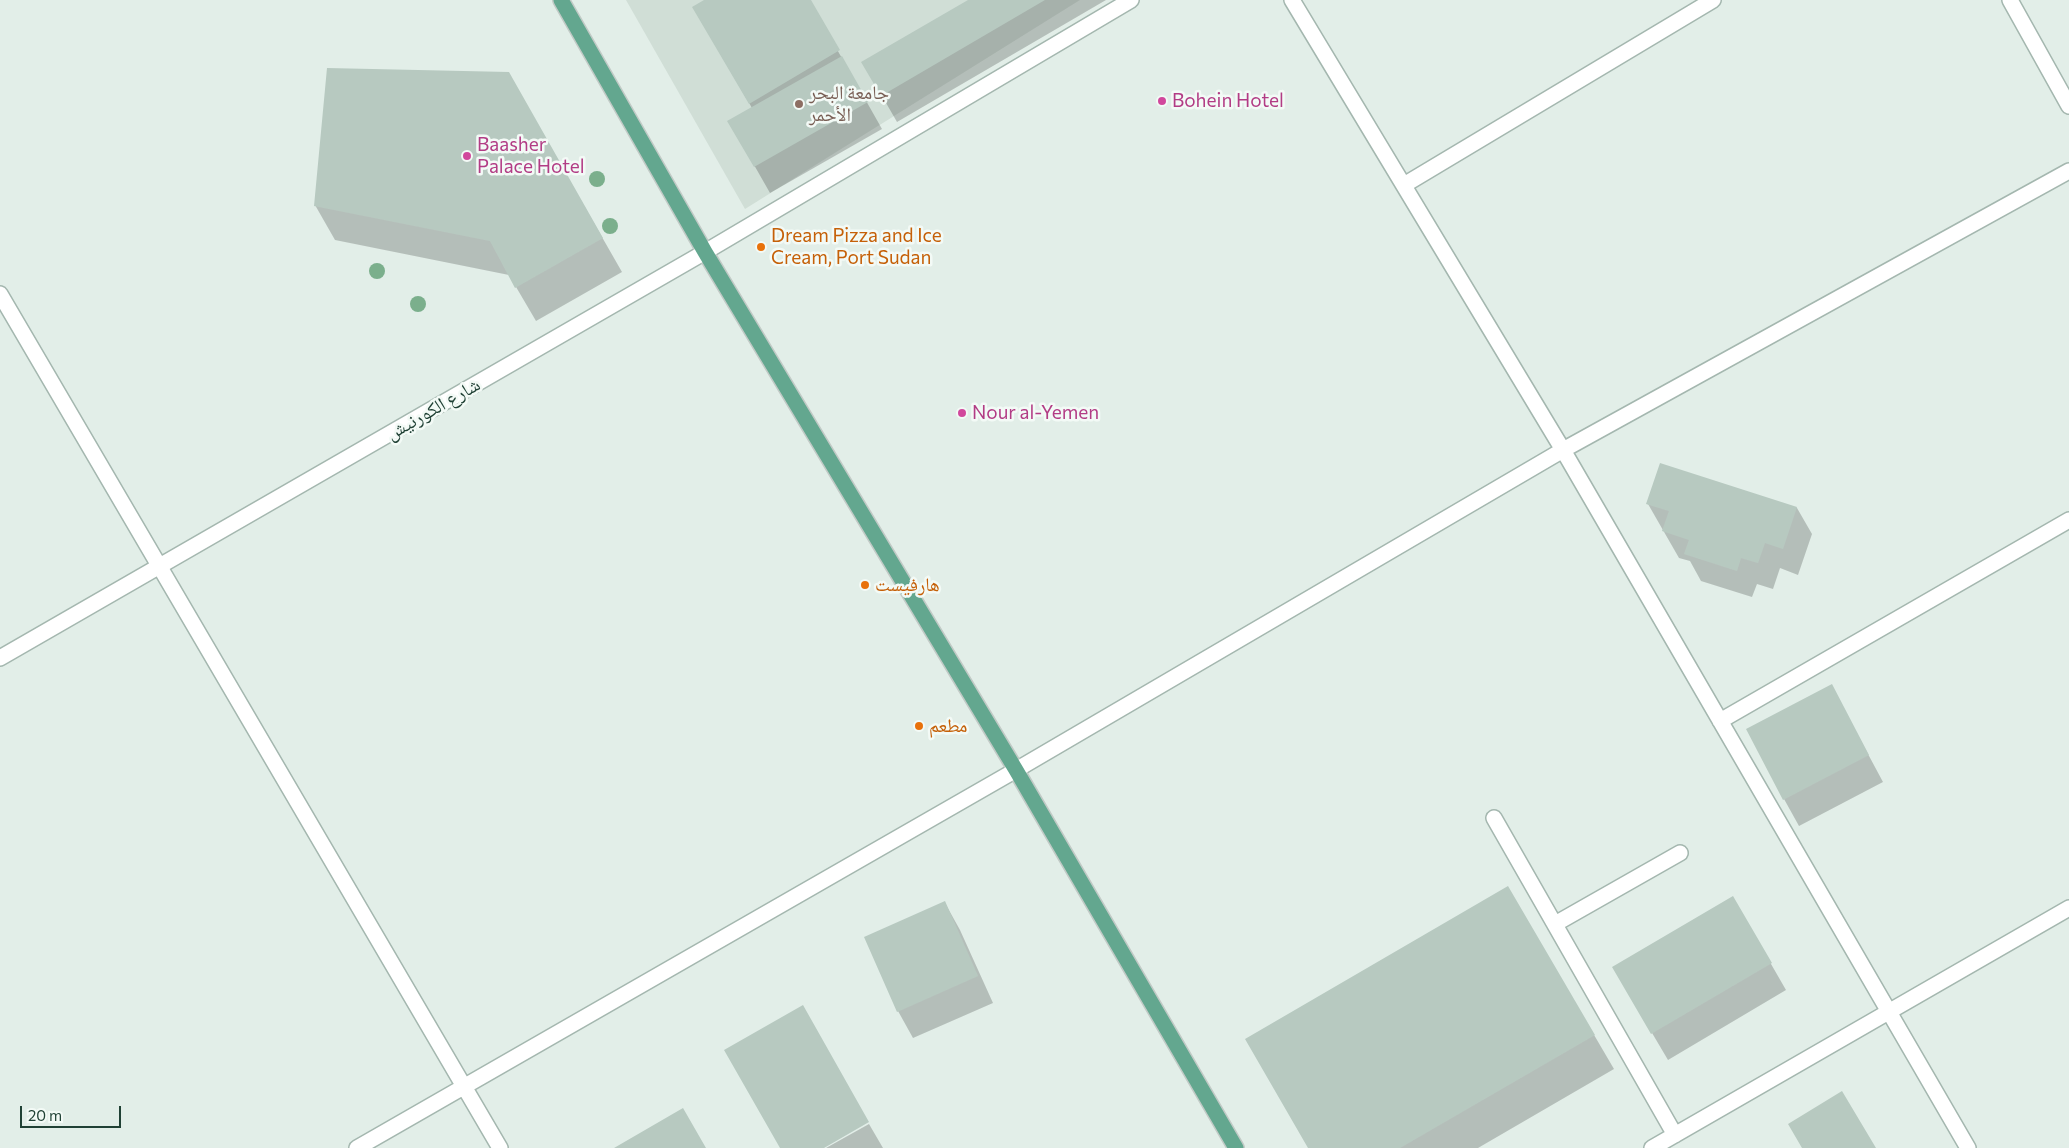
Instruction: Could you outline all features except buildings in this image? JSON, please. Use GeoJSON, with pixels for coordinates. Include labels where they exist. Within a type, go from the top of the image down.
{"type":"FeatureCollection","features":[{"type":"Feature","properties":{"kind":"main road"},"geometry":{"type":"LineString","coordinates":[[561,0],[705,252],[1016,770],[1236,1148]]}},
{"type":"Feature","properties":{"kind":"street","name":"شارع الكورنيش"},"geometry":{"type":"LineString","coordinates":[[0,658],[705,252],[1131,0]]}},
{"type":"Feature","properties":{"kind":"street"},"geometry":{"type":"LineString","coordinates":[[1292,0],[1563,450],[1968,1148]]}},
{"type":"Feature","properties":{"kind":"street"},"geometry":{"type":"LineString","coordinates":[[1404,185],[1713,0]]}},
{"type":"Feature","properties":{"kind":"street"},"geometry":{"type":"LineString","coordinates":[[2010,0],[2069,106]]}},
{"type":"Feature","properties":{"kind":"street"},"geometry":{"type":"LineString","coordinates":[[356,1148],[1016,770],[1563,450],[2069,171]]}},
{"type":"Feature","properties":{"kind":"street"},"geometry":{"type":"LineString","coordinates":[[0,294],[500,1148]]}},
{"type":"Feature","properties":{"kind":"street"},"geometry":{"type":"LineString","coordinates":[[1720,721],[2069,520]]}},
{"type":"Feature","properties":{"kind":"street"},"geometry":{"type":"LineString","coordinates":[[1494,818],[1675,1136]]}},
{"type":"Feature","properties":{"kind":"street"},"geometry":{"type":"LineString","coordinates":[[1555,924],[1680,853]]}},
{"type":"Feature","properties":{"kind":"street"},"geometry":{"type":"LineString","coordinates":[[1652,1148],[2069,908]]}},
{"type":"Feature","properties":{"kind":"shaded area","name":"جامعة البحر الأحمر"},"geometry":{"type":"Polygon","coordinates":[[[626,0],[1080,0],[745,209],[626,0]]]}},
{"type":"Feature","properties":{"kind":"place","name":"Bohein Hotel"},"geometry":{"type":"Point","coordinates":[1162,101]}},
{"type":"Feature","properties":{"kind":"place","name":"جامعة البحر الأحمر"},"geometry":{"type":"Point","coordinates":[799,104]}},
{"type":"Feature","properties":{"kind":"place","name":"Baasher Palace Hotel"},"geometry":{"type":"Point","coordinates":[467,156]}},
{"type":"Feature","properties":{"kind":"place","name":"Dream Pizza and Ice Cream, Port Sudan"},"geometry":{"type":"Point","coordinates":[761,247]}},
{"type":"Feature","properties":{"kind":"place","name":"Nour al-Yemen"},"geometry":{"type":"Point","coordinates":[962,413]}},
{"type":"Feature","properties":{"kind":"place","name":"هارفيست"},"geometry":{"type":"Point","coordinates":[865,585]}},
{"type":"Feature","properties":{"kind":"place","name":"مطعم"},"geometry":{"type":"Point","coordinates":[919,726]}}]}
